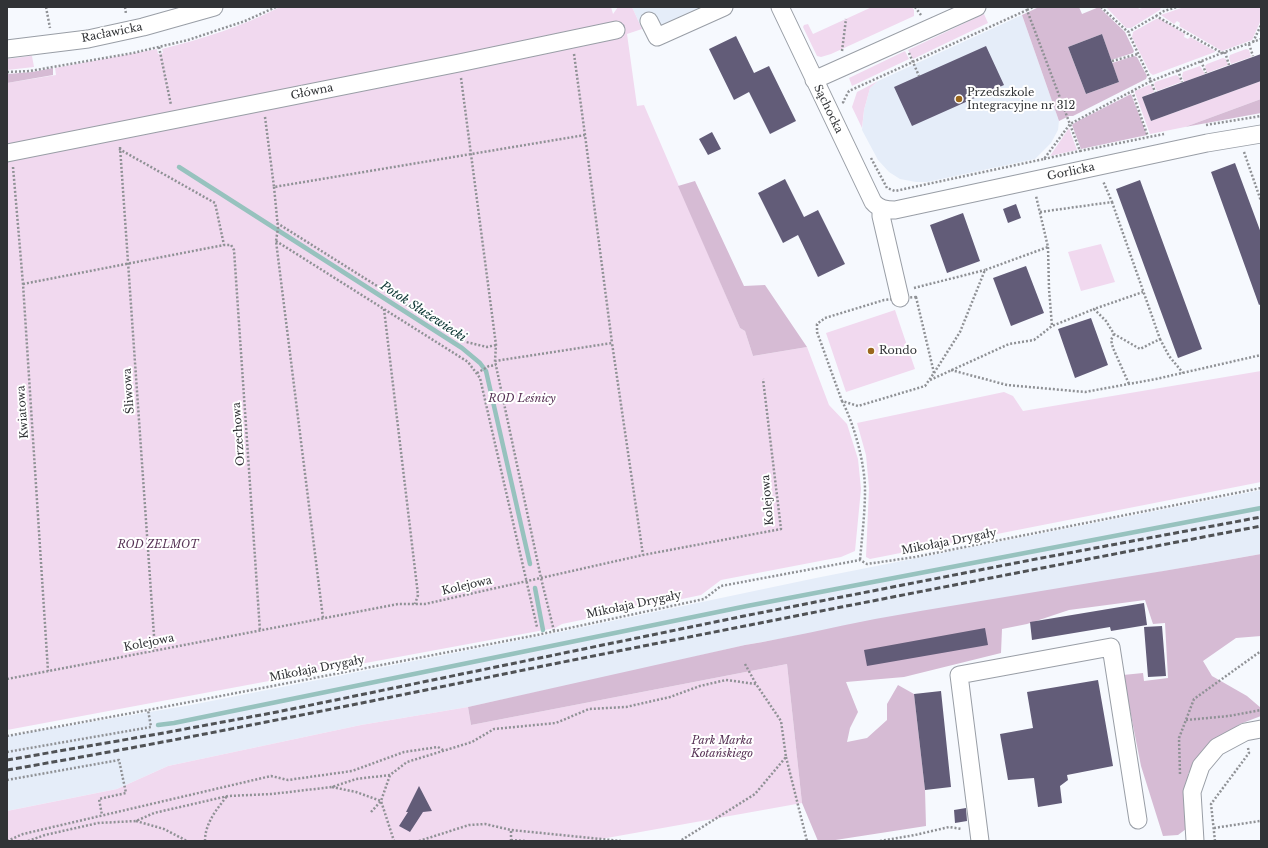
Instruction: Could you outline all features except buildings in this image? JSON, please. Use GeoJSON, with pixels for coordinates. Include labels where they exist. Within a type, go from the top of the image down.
{"type":"FeatureCollection","features":[{"type":"Feature","properties":{"kind":"street","name":"Racławicka"},"geometry":{"type":"LineString","coordinates":[[7,49],[88,38],[143,27],[214,7]]}},
{"type":"Feature","properties":{"kind":"street"},"geometry":{"type":"LineString","coordinates":[[649,21],[657,37],[724,7]]}},
{"type":"Feature","properties":{"kind":"street","name":"Sąchocka"},"geometry":{"type":"LineString","coordinates":[[780,7],[873,202],[881,208]]}},
{"type":"Feature","properties":{"kind":"street"},"geometry":{"type":"LineString","coordinates":[[814,80],[977,7]]}},
{"type":"Feature","properties":{"kind":"street","name":"Główna"},"geometry":{"type":"LineString","coordinates":[[9,152],[459,64],[616,30]]}},
{"type":"Feature","properties":{"kind":"street","name":"Gorlicka"},"geometry":{"type":"LineString","coordinates":[[881,208],[895,210],[1192,146],[1261,134]]}},
{"type":"Feature","properties":{"kind":"street"},"geometry":{"type":"LineString","coordinates":[[881,208],[881,216],[899,295]]}},
{"type":"Feature","properties":{"kind":"street"},"geometry":{"type":"LineString","coordinates":[[980,836],[959,675],[1111,647],[1138,820]]}},
{"type":"Feature","properties":{"kind":"street"},"geometry":{"type":"LineString","coordinates":[[1195,841],[1192,792],[1201,766],[1217,747],[1253,730]]}},
{"type":"Feature","properties":{"kind":"path"},"geometry":{"type":"LineString","coordinates":[[46,7],[53,43]]}},
{"type":"Feature","properties":{"kind":"path"},"geometry":{"type":"LineString","coordinates":[[7,72],[30,71],[133,53],[188,40],[245,21],[276,7]]}},
{"type":"Feature","properties":{"kind":"path"},"geometry":{"type":"LineString","coordinates":[[915,7],[921,16]]}},
{"type":"Feature","properties":{"kind":"path"},"geometry":{"type":"LineString","coordinates":[[847,108],[844,102],[849,90],[1033,7]]}},
{"type":"Feature","properties":{"kind":"path"},"geometry":{"type":"LineString","coordinates":[[1101,7],[1128,32],[1155,92]]}},
{"type":"Feature","properties":{"kind":"path"},"geometry":{"type":"LineString","coordinates":[[1162,7],[1164,11]]}},
{"type":"Feature","properties":{"kind":"path"},"geometry":{"type":"LineString","coordinates":[[1128,32],[1164,11],[1176,7]]}},
{"type":"Feature","properties":{"kind":"path"},"geometry":{"type":"LineString","coordinates":[[1027,10],[1080,151]]}},
{"type":"Feature","properties":{"kind":"path"},"geometry":{"type":"LineString","coordinates":[[1156,16],[1223,53],[1229,65]]}},
{"type":"Feature","properties":{"kind":"path"},"geometry":{"type":"LineString","coordinates":[[846,19],[842,53],[849,50]]}},
{"type":"Feature","properties":{"kind":"path"},"geometry":{"type":"LineString","coordinates":[[1253,42],[1261,25]]}},
{"type":"Feature","properties":{"kind":"path"},"geometry":{"type":"LineString","coordinates":[[572,39],[612,342],[643,555]]}},
{"type":"Feature","properties":{"kind":"path"},"geometry":{"type":"LineString","coordinates":[[1044,159],[1070,124],[1151,81],[1261,39]]}},
{"type":"Feature","properties":{"kind":"path"},"geometry":{"type":"LineString","coordinates":[[902,40],[919,76]]}},
{"type":"Feature","properties":{"kind":"path"},"geometry":{"type":"LineString","coordinates":[[1249,44],[1253,56]]}},
{"type":"Feature","properties":{"kind":"path"},"geometry":{"type":"LineString","coordinates":[[159,47],[174,120]]}},
{"type":"Feature","properties":{"kind":"path"},"geometry":{"type":"LineString","coordinates":[[1112,61],[1138,54]]}},
{"type":"Feature","properties":{"kind":"path"},"geometry":{"type":"LineString","coordinates":[[1201,61],[1206,74]]}},
{"type":"Feature","properties":{"kind":"path"},"geometry":{"type":"LineString","coordinates":[[459,64],[496,345],[495,361],[541,578],[554,631]]}},
{"type":"Feature","properties":{"kind":"path"},"geometry":{"type":"LineString","coordinates":[[1178,70],[1182,82]]}},
{"type":"Feature","properties":{"kind":"path"},"geometry":{"type":"LineString","coordinates":[[1132,90],[1148,137]]}},
{"type":"Feature","properties":{"kind":"path"},"geometry":{"type":"LineString","coordinates":[[264,101],[278,228],[276,241],[323,618]]}},
{"type":"Feature","properties":{"kind":"path"},"geometry":{"type":"LineString","coordinates":[[1202,126],[1261,116]]}},
{"type":"Feature","properties":{"kind":"path","name":"Śliwowa"},"geometry":{"type":"LineString","coordinates":[[122,130],[119,150],[155,650]]}},
{"type":"Feature","properties":{"kind":"path"},"geometry":{"type":"LineString","coordinates":[[870,156],[887,188],[895,191],[929,185],[1171,132]]}},
{"type":"Feature","properties":{"kind":"path"},"geometry":{"type":"LineString","coordinates":[[23,284],[224,245],[215,203],[119,150],[102,134]]}},
{"type":"Feature","properties":{"kind":"path"},"geometry":{"type":"LineString","coordinates":[[274,187],[585,134]]}},
{"type":"Feature","properties":{"kind":"path"},"geometry":{"type":"LineString","coordinates":[[1243,150],[1260,193],[1261,201]]}},
{"type":"Feature","properties":{"kind":"path","name":"Kwiatowa"},"geometry":{"type":"LineString","coordinates":[[9,152],[23,284],[48,671]]}},
{"type":"Feature","properties":{"kind":"path"},"geometry":{"type":"LineString","coordinates":[[1103,181],[1112,202],[1160,339],[1169,356],[1183,372]]}},
{"type":"Feature","properties":{"kind":"path"},"geometry":{"type":"LineString","coordinates":[[1036,195],[1048,247],[1052,326]]}},
{"type":"Feature","properties":{"kind":"path"},"geometry":{"type":"LineString","coordinates":[[1040,212],[1112,202]]}},
{"type":"Feature","properties":{"kind":"path"},"geometry":{"type":"LineString","coordinates":[[277,223],[466,342],[488,347],[496,345]]}},
{"type":"Feature","properties":{"kind":"path"},"geometry":{"type":"LineString","coordinates":[[276,241],[468,362],[477,373],[480,378],[537,627]]}},
{"type":"Feature","properties":{"kind":"path","name":"Orzechowa"},"geometry":{"type":"LineString","coordinates":[[224,245],[231,245],[234,250],[260,631]]}},
{"type":"Feature","properties":{"kind":"path"},"geometry":{"type":"LineString","coordinates":[[860,560],[865,489],[859,452],[850,415],[842,401],[817,332],[817,324],[824,318],[985,270],[1048,247]]}},
{"type":"Feature","properties":{"kind":"path"},"geometry":{"type":"LineString","coordinates":[[842,401],[858,406],[925,386],[960,332],[985,270]]}},
{"type":"Feature","properties":{"kind":"path"},"geometry":{"type":"LineString","coordinates":[[930,380],[1009,344],[1034,340],[1052,326],[1143,292]]}},
{"type":"Feature","properties":{"kind":"path"},"geometry":{"type":"LineString","coordinates":[[899,295],[916,297],[934,373]]}},
{"type":"Feature","properties":{"kind":"path"},"geometry":{"type":"LineString","coordinates":[[384,310],[418,595],[415,604]]}},
{"type":"Feature","properties":{"kind":"path"},"geometry":{"type":"LineString","coordinates":[[1094,310],[1106,321],[1114,334],[1140,349],[1160,339]]}},
{"type":"Feature","properties":{"kind":"path"},"geometry":{"type":"LineString","coordinates":[[1114,334],[1111,340],[1113,348],[1129,384]]}},
{"type":"Feature","properties":{"kind":"path"},"geometry":{"type":"LineString","coordinates":[[495,361],[612,342]]}},
{"type":"Feature","properties":{"kind":"path"},"geometry":{"type":"LineString","coordinates":[[951,370],[1007,385],[1085,392],[1129,384],[1261,355]]}},
{"type":"Feature","properties":{"kind":"path"},"geometry":{"type":"LineString","coordinates":[[477,373],[489,366],[496,365]]}},
{"type":"Feature","properties":{"kind":"path","name":"Kolejowa"},"geometry":{"type":"LineString","coordinates":[[7,679],[398,604],[425,604],[643,555],[781,530],[763,380]]}},
{"type":"Feature","properties":{"kind":"path","name":"Mikołaja Drygały"},"geometry":{"type":"LineString","coordinates":[[7,736],[554,631],[704,598],[721,586],[860,560],[867,564],[915,557],[1261,488]]}},
{"type":"Feature","properties":{"kind":"path"},"geometry":{"type":"LineString","coordinates":[[1180,778],[1179,738],[1194,699],[1261,651]]}},
{"type":"Feature","properties":{"kind":"path"},"geometry":{"type":"LineString","coordinates":[[745,664],[756,684],[781,721],[786,757],[807,841]]}},
{"type":"Feature","properties":{"kind":"path"},"geometry":{"type":"LineString","coordinates":[[136,821],[154,813],[228,796],[272,794],[332,786],[356,780],[390,775],[407,762],[472,742],[494,729],[556,723],[589,709],[626,707],[670,697],[700,686],[726,680],[756,684]]}},
{"type":"Feature","properties":{"kind":"path"},"geometry":{"type":"LineString","coordinates":[[7,752],[151,727],[148,710]]}},
{"type":"Feature","properties":{"kind":"path"},"geometry":{"type":"LineString","coordinates":[[1186,720],[1229,716],[1261,710]]}},
{"type":"Feature","properties":{"kind":"path"},"geometry":{"type":"LineString","coordinates":[[1215,841],[1212,804],[1249,753],[1253,730]]}},
{"type":"Feature","properties":{"kind":"path"},"geometry":{"type":"LineString","coordinates":[[7,841],[23,834],[271,776],[288,780],[352,771],[404,752],[438,747],[444,751]]}},
{"type":"Feature","properties":{"kind":"path"},"geometry":{"type":"LineString","coordinates":[[680,841],[756,794],[786,757]]}},
{"type":"Feature","properties":{"kind":"path"},"geometry":{"type":"LineString","coordinates":[[7,780],[119,760],[126,793],[98,799],[102,815]]}},
{"type":"Feature","properties":{"kind":"path"},"geometry":{"type":"LineString","coordinates":[[370,812],[381,800],[390,775]]}},
{"type":"Feature","properties":{"kind":"path"},"geometry":{"type":"LineString","coordinates":[[332,786],[381,800]]}},
{"type":"Feature","properties":{"kind":"path"},"geometry":{"type":"LineString","coordinates":[[205,841],[208,825],[215,811],[228,796]]}},
{"type":"Feature","properties":{"kind":"path"},"geometry":{"type":"LineString","coordinates":[[381,800],[394,841]]}},
{"type":"Feature","properties":{"kind":"path"},"geometry":{"type":"LineString","coordinates":[[28,841],[45,835],[98,823],[136,821],[164,829],[187,841]]}},
{"type":"Feature","properties":{"kind":"path"},"geometry":{"type":"LineString","coordinates":[[1214,828],[1260,821]]}},
{"type":"Feature","properties":{"kind":"path"},"geometry":{"type":"LineString","coordinates":[[419,841],[469,825],[485,824],[511,830],[621,841]]}},
{"type":"Feature","properties":{"kind":"path"},"geometry":{"type":"LineString","coordinates":[[880,841],[949,827],[980,836]]}},
{"type":"Feature","properties":{"kind":"path"},"geometry":{"type":"LineString","coordinates":[[511,830],[511,840],[526,841]]}},
{"type":"Feature","properties":{"kind":"shaded area"},"geometry":{"type":"Polygon","coordinates":[[[632,7],[713,7],[652,34],[649,27],[642,29],[632,7]]]}},
{"type":"Feature","properties":{"kind":"shaded area"},"geometry":{"type":"Polygon","coordinates":[[[1039,7],[1079,7],[1082,14],[1099,7],[1125,32],[1134,51],[1133,53],[1111,60],[1102,34],[1068,47],[1086,94],[1119,82],[1112,63],[1134,56],[1137,57],[1147,76],[1146,79],[1073,116],[1069,116],[1059,121],[1022,15],[1039,7]]]}},
{"type":"Feature","properties":{"kind":"shaded area","name":"Przedszkole Integracyjne nr 312"},"geometry":{"type":"Polygon","coordinates":[[[1022,15],[1059,121],[1058,130],[1051,143],[1035,159],[927,182],[916,182],[900,179],[889,172],[878,160],[862,130],[864,110],[870,88],[878,81],[1022,15]]]}},
{"type":"Feature","properties":{"kind":"shaded area"},"geometry":{"type":"Polygon","coordinates":[[[53,68],[53,75],[7,83],[7,74],[32,72],[53,68]]]}},
{"type":"Feature","properties":{"kind":"shaded area"},"geometry":{"type":"Polygon","coordinates":[[[1131,94],[1147,135],[1081,149],[1072,125],[1131,94]]]}},
{"type":"Feature","properties":{"kind":"shaded area"},"geometry":{"type":"Polygon","coordinates":[[[1261,99],[1261,113],[1185,127],[1261,99]]]}},
{"type":"Feature","properties":{"kind":"shaded area"},"geometry":{"type":"Polygon","coordinates":[[[695,181],[744,286],[765,285],[807,347],[753,356],[745,331],[740,328],[678,186],[695,181]]]}},
{"type":"Feature","properties":{"kind":"shaded area"},"geometry":{"type":"Polygon","coordinates":[[[1261,490],[1261,554],[745,645],[468,707],[361,725],[168,766],[117,789],[7,811],[7,736],[191,705],[550,634],[816,578],[1261,490]]]}},
{"type":"Feature","properties":{"kind":"shaded area"},"geometry":{"type":"Polygon","coordinates":[[[1261,554],[1261,636],[1236,638],[1203,661],[1212,676],[1247,696],[1261,708],[1261,716],[1240,724],[1206,747],[1188,774],[1186,829],[1178,835],[1163,836],[1141,766],[1123,675],[1143,673],[1144,681],[1168,678],[1165,623],[1153,624],[1145,600],[1069,610],[1027,624],[1002,629],[1001,653],[904,677],[846,682],[858,712],[850,728],[847,742],[867,738],[887,720],[887,704],[898,685],[914,694],[925,790],[926,826],[829,841],[818,841],[802,803],[787,664],[471,725],[468,707],[745,645],[875,619],[1261,554]]]}},
{"type":"Feature","properties":{"kind":"green space","name":"ROD Leśnicy"},"geometry":{"type":"Polygon","coordinates":[[[280,7],[611,7],[613,14],[618,7],[632,7],[642,29],[627,34],[637,106],[644,105],[740,328],[745,331],[753,356],[807,347],[829,405],[847,424],[858,459],[861,489],[855,551],[841,557],[721,580],[701,595],[562,624],[555,628],[7,730],[7,83],[56,75],[55,68],[157,49],[158,54],[163,53],[162,49],[222,31],[252,20],[280,7]]]}},
{"type":"Feature","properties":{"kind":"green space"},"geometry":{"type":"Polygon","coordinates":[[[872,7],[912,7],[914,10],[914,16],[831,54],[821,57],[817,56],[803,27],[804,25],[808,24],[813,34],[872,7]]]}},
{"type":"Feature","properties":{"kind":"green space"},"geometry":{"type":"Polygon","coordinates":[[[1106,7],[1138,7],[1139,9],[1145,7],[1161,7],[1160,10],[1131,28],[1126,28],[1106,7]]]}},
{"type":"Feature","properties":{"kind":"green space"},"geometry":{"type":"Polygon","coordinates":[[[1184,7],[1261,7],[1261,20],[1252,40],[1222,51],[1179,26],[1180,23],[1177,21],[1174,24],[1161,15],[1184,7]]]}},
{"type":"Feature","properties":{"kind":"green space"},"geometry":{"type":"Polygon","coordinates":[[[984,14],[988,23],[913,59],[908,50],[984,14]]]}},
{"type":"Feature","properties":{"kind":"green space"},"geometry":{"type":"Polygon","coordinates":[[[1156,19],[1160,19],[1185,34],[1184,37],[1188,39],[1190,37],[1215,52],[1153,75],[1150,73],[1132,37],[1133,32],[1156,19]]]}},
{"type":"Feature","properties":{"kind":"green space"},"geometry":{"type":"Polygon","coordinates":[[[1246,49],[1249,50],[1251,57],[1231,64],[1229,58],[1230,55],[1246,49]]]}},
{"type":"Feature","properties":{"kind":"green space"},"geometry":{"type":"Polygon","coordinates":[[[905,51],[909,59],[852,86],[849,78],[905,51]]]}},
{"type":"Feature","properties":{"kind":"green space"},"geometry":{"type":"Polygon","coordinates":[[[32,56],[34,67],[7,70],[7,59],[32,56]]]}},
{"type":"Feature","properties":{"kind":"green space"},"geometry":{"type":"Polygon","coordinates":[[[1223,58],[1226,59],[1228,65],[1207,73],[1205,66],[1207,64],[1223,58]]]}},
{"type":"Feature","properties":{"kind":"green space"},"geometry":{"type":"Polygon","coordinates":[[[1200,66],[1205,74],[1184,82],[1182,76],[1183,72],[1200,66]]]}},
{"type":"Feature","properties":{"kind":"green space"},"geometry":{"type":"Polygon","coordinates":[[[1176,75],[1179,77],[1181,82],[1157,91],[1154,85],[1155,82],[1176,75]]]}},
{"type":"Feature","properties":{"kind":"green space"},"geometry":{"type":"Polygon","coordinates":[[[878,81],[870,88],[864,110],[862,128],[852,107],[857,92],[878,81]]]}},
{"type":"Feature","properties":{"kind":"green space"},"geometry":{"type":"Polygon","coordinates":[[[1261,81],[1261,99],[1185,127],[1150,134],[1135,93],[1135,91],[1149,85],[1152,86],[1154,92],[1142,97],[1151,121],[1261,81]]]}},
{"type":"Feature","properties":{"kind":"green space"},"geometry":{"type":"Polygon","coordinates":[[[1069,128],[1077,150],[1050,156],[1069,128]]]}},
{"type":"Feature","properties":{"kind":"green space"},"geometry":{"type":"Polygon","coordinates":[[[1101,244],[1115,282],[1081,291],[1068,252],[1101,244]]]}},
{"type":"Feature","properties":{"kind":"green space","name":"Rondo"},"geometry":{"type":"Polygon","coordinates":[[[895,310],[915,369],[846,392],[826,333],[895,310]]]}},
{"type":"Feature","properties":{"kind":"green space"},"geometry":{"type":"Polygon","coordinates":[[[1261,371],[1261,482],[870,559],[866,557],[869,488],[866,455],[857,423],[1004,392],[1013,396],[1023,411],[1261,371]]]}},
{"type":"Feature","properties":{"kind":"green space","name":"Park Marka Kotańskiego"},"geometry":{"type":"Polygon","coordinates":[[[787,664],[802,803],[590,841],[7,841],[7,811],[117,789],[168,766],[361,725],[468,707],[471,725],[787,664]]]}},
{"type":"Feature","properties":{"kind":"waterway","name":"Potok Służewiecki"},"geometry":{"type":"LineString","coordinates":[[179,167],[462,348],[480,363],[486,371],[530,564]]}},
{"type":"Feature","properties":{"kind":"waterway"},"geometry":{"type":"LineString","coordinates":[[158,725],[174,723],[747,606],[1261,508]]}},
{"type":"Feature","properties":{"kind":"waterway","name":"Potok Służewiecki"},"geometry":{"type":"LineString","coordinates":[[535,588],[543,630]]}},
{"type":"Feature","properties":{"kind":"railway"},"geometry":{"type":"LineString","coordinates":[[7,760],[277,712],[744,616],[1261,517]]}},
{"type":"Feature","properties":{"kind":"railway"},"geometry":{"type":"LineString","coordinates":[[7,770],[358,704],[568,661],[1261,526]]}},
{"type":"Feature","properties":{"kind":"place","name":"Przedszkole Integracyjne nr 312"},"geometry":{"type":"Point","coordinates":[959,99]}},
{"type":"Feature","properties":{"kind":"place","name":"Rondo"},"geometry":{"type":"Point","coordinates":[871,351]}},
{"type":"Feature","properties":{"kind":"park label","name":"ROD ZELMOT"},"geometry":{"type":"Point","coordinates":[158,545]}}]}
